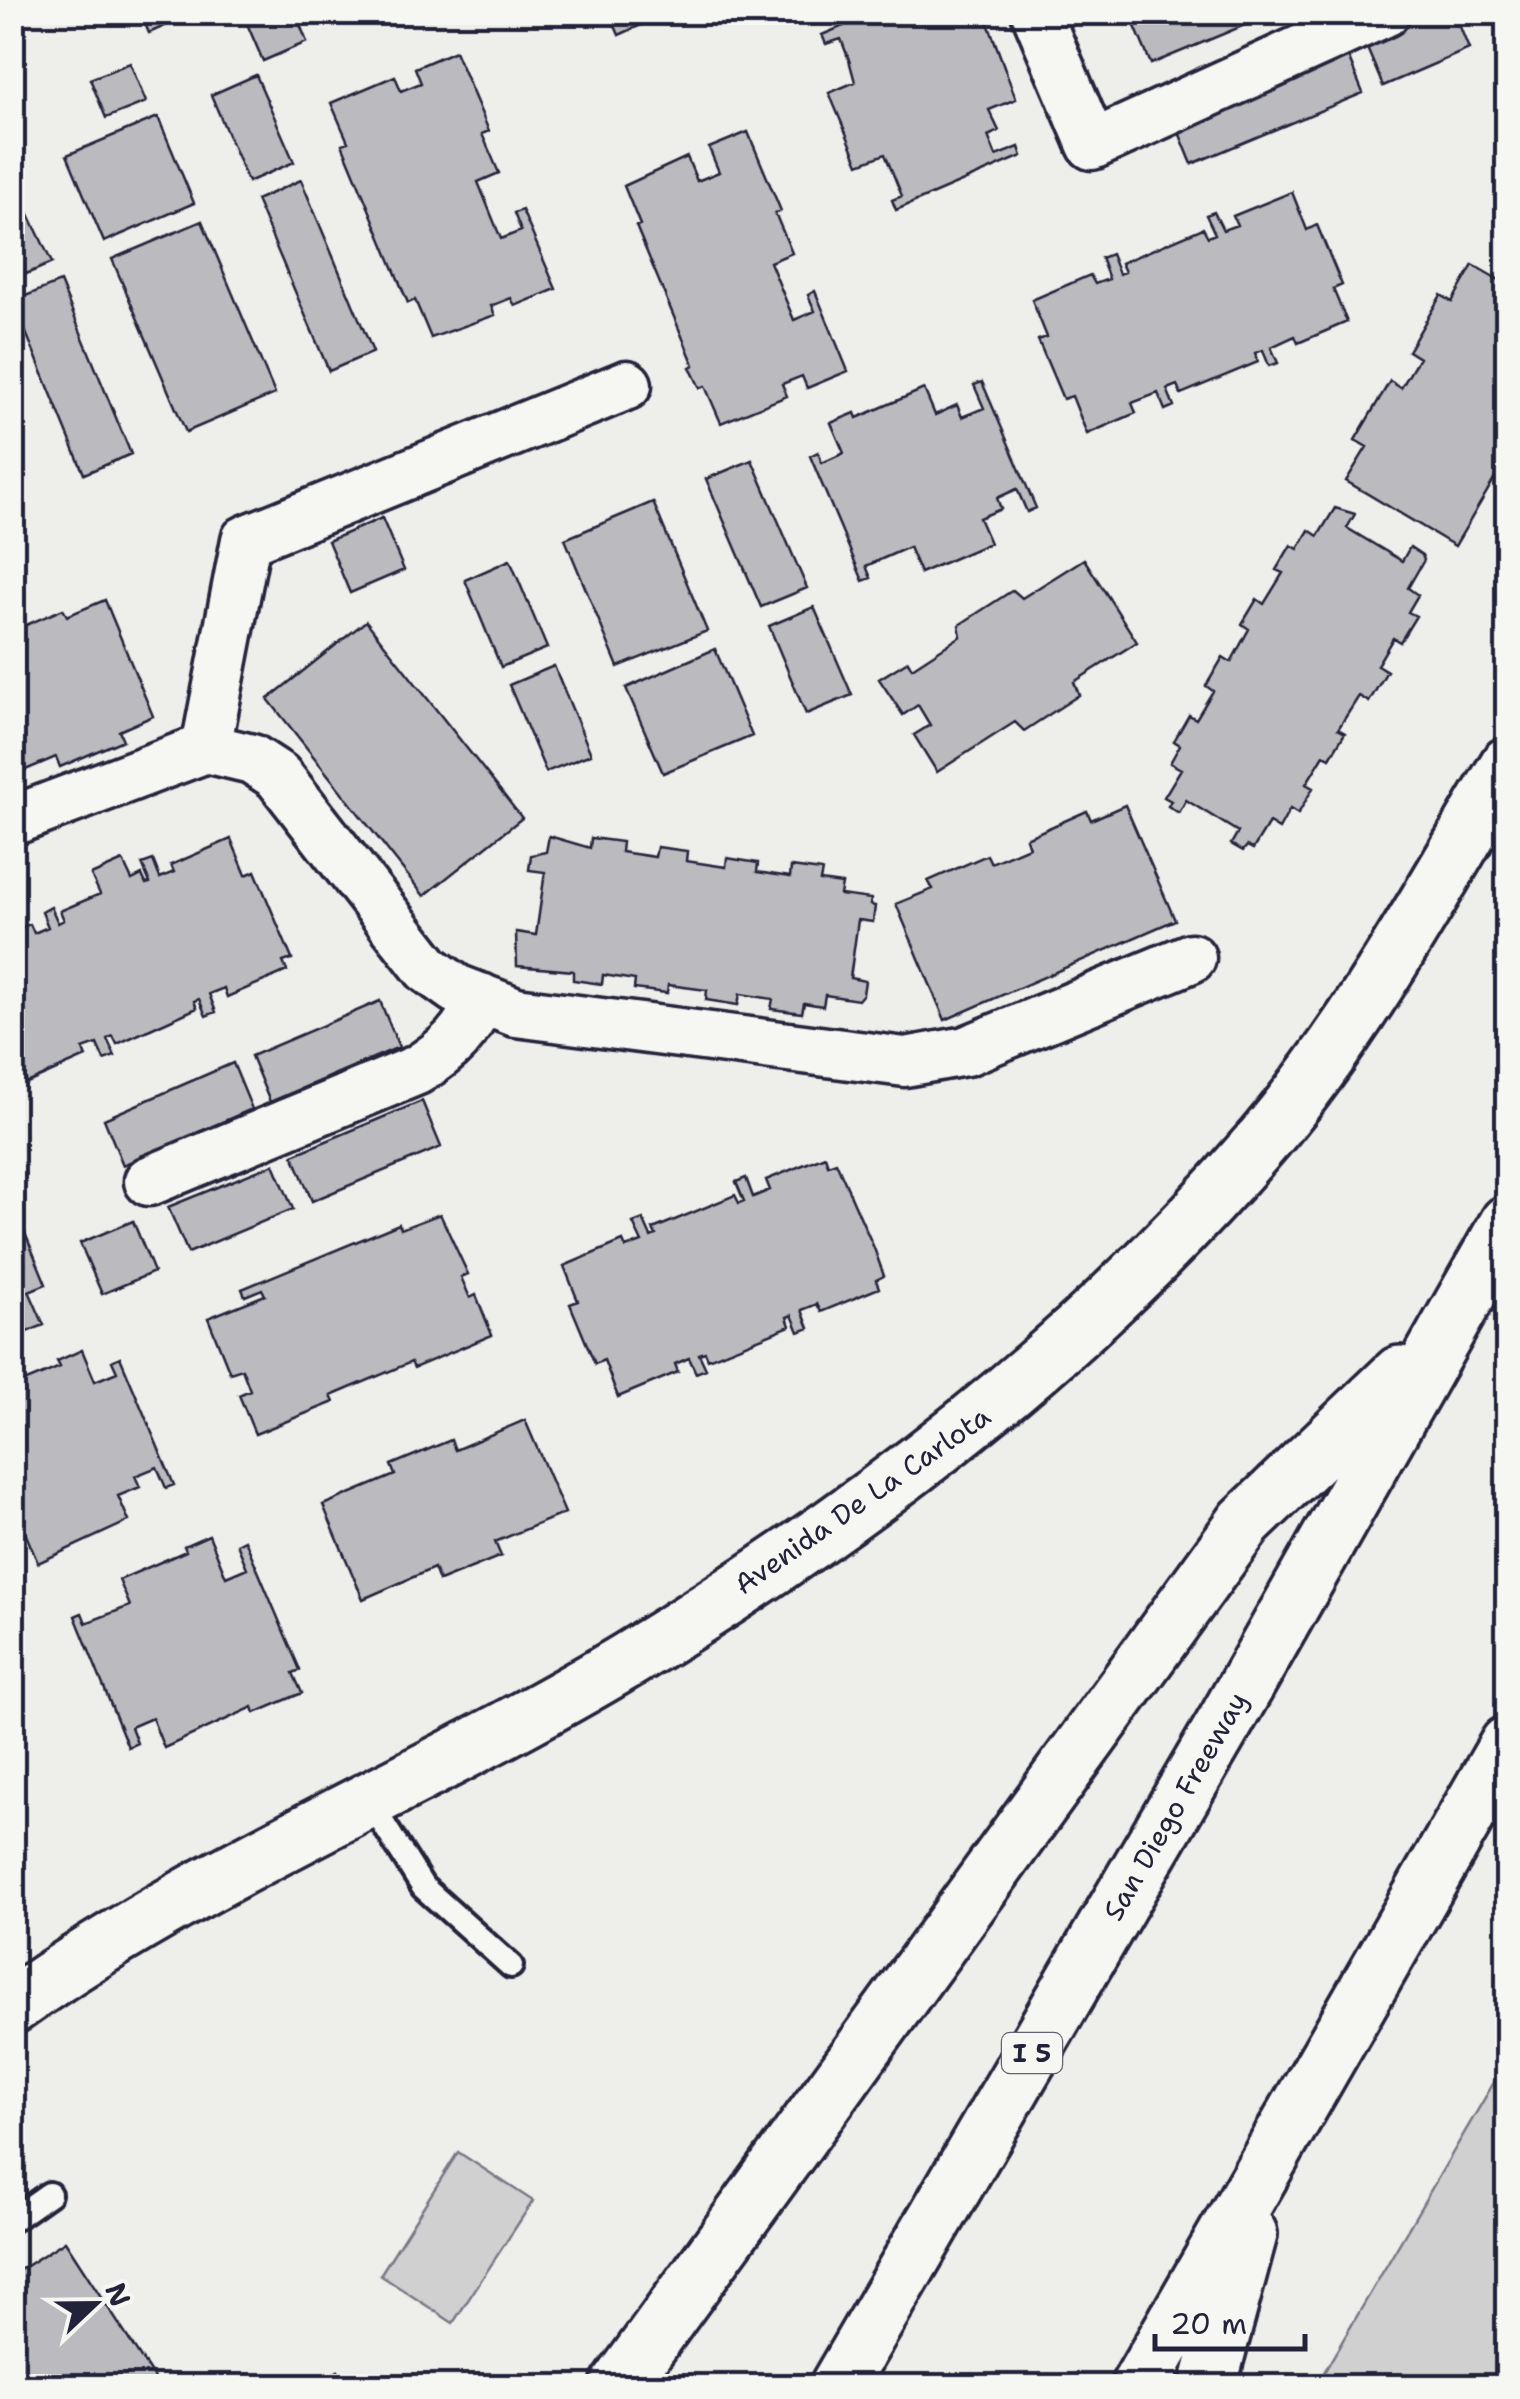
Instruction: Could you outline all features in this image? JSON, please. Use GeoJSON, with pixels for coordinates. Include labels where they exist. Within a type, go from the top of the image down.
{"type":"FeatureCollection","features":[{"type":"Feature","properties":{"kind":"main road","name":"Avenida De La Carlota"},"geometry":{"type":"LineString","coordinates":[[12,2006],[104,1944],[626,1661],[804,1546],[996,1404],[1116,1298],[1266,1137],[1384,974],[1508,765]]}},
{"type":"Feature","properties":{"kind":"main road","name":"San Diego Freeway"},"geometry":{"type":"LineString","coordinates":[[838,2386],[1227,1719],[1508,1223]]}},
{"type":"Feature","properties":{"kind":"main road"},"geometry":{"type":"LineString","coordinates":[[620,2386],[1245,1522],[1442,1334]]}},
{"type":"Feature","properties":{"kind":"main road"},"geometry":{"type":"LineString","coordinates":[[1139,2386],[1508,1744]]}},
{"type":"Feature","properties":{"kind":"main road"},"geometry":{"type":"LineString","coordinates":[[1208,2386],[1269,2159]]}},
{"type":"Feature","properties":{"kind":"street"},"geometry":{"type":"LineString","coordinates":[[1036,12],[1092,144],[1386,12]]}},
{"type":"Feature","properties":{"kind":"street"},"geometry":{"type":"LineString","coordinates":[[206,748],[246,540],[627,385]]}},
{"type":"Feature","properties":{"kind":"street"},"geometry":{"type":"LineString","coordinates":[[12,821],[206,748],[252,759],[278,776],[428,969],[456,989],[516,1012],[905,1062],[966,1052],[1190,958]]}},
{"type":"Feature","properties":{"kind":"street"},"geometry":{"type":"LineString","coordinates":[[149,1182],[417,1070],[448,1051],[470,1024],[482,998]]}},
{"type":"Feature","properties":{"kind":"lane"},"geometry":{"type":"LineString","coordinates":[[369,1802],[423,1887],[510,1966]]}},
{"type":"Feature","properties":{"kind":"lane"},"geometry":{"type":"LineString","coordinates":[[12,2220],[49,2194]]}},
{"type":"Feature","properties":{"kind":"shaded area"},"geometry":{"type":"Polygon","coordinates":[[[1507,2060],[1507,2386],[1316,2386],[1507,2060]]]}},
{"type":"Feature","properties":{"kind":"shaded area"},"geometry":{"type":"Polygon","coordinates":[[[458,2152],[533,2201],[453,2323],[380,2275],[458,2152]]]}},
{"type":"Feature","properties":{"kind":"building"},"geometry":{"type":"Polygon","coordinates":[[[140,12],[196,12],[149,33],[140,12]]]}},
{"type":"Feature","properties":{"kind":"building"},"geometry":{"type":"Polygon","coordinates":[[[242,12],[295,12],[307,42],[263,61],[242,12]]]}},
{"type":"Feature","properties":{"kind":"building"},"geometry":{"type":"Polygon","coordinates":[[[609,12],[670,12],[619,35],[609,12]]]}},
{"type":"Feature","properties":{"kind":"building"},"geometry":{"type":"Polygon","coordinates":[[[876,12],[936,12],[939,20],[956,12],[984,12],[1016,99],[989,110],[999,131],[988,136],[996,156],[1019,147],[1022,156],[896,210],[892,200],[902,196],[885,154],[859,164],[829,93],[855,82],[849,60],[841,39],[826,44],[822,35],[876,12]]]}},
{"type":"Feature","properties":{"kind":"building"},"geometry":{"type":"Polygon","coordinates":[[[1129,12],[1276,12],[1151,64],[1129,12]]]}},
{"type":"Feature","properties":{"kind":"building"},"geometry":{"type":"Polygon","coordinates":[[[1432,12],[1454,12],[1469,49],[1383,86],[1364,41],[1432,12]]]}},
{"type":"Feature","properties":{"kind":"building"},"geometry":{"type":"Polygon","coordinates":[[[1345,49],[1363,93],[1192,164],[1174,120],[1345,49]]]}},
{"type":"Feature","properties":{"kind":"building"},"geometry":{"type":"Polygon","coordinates":[[[455,51],[489,131],[482,134],[499,173],[478,182],[501,239],[521,231],[514,213],[522,210],[556,289],[515,306],[511,298],[491,306],[495,315],[431,338],[415,300],[408,303],[342,144],[348,142],[331,103],[395,76],[401,91],[421,83],[415,68],[455,51]]]}},
{"type":"Feature","properties":{"kind":"building"},"geometry":{"type":"Polygon","coordinates":[[[130,63],[146,102],[106,118],[90,79],[130,63]]]}},
{"type":"Feature","properties":{"kind":"building"},"geometry":{"type":"Polygon","coordinates":[[[256,75],[294,162],[248,182],[211,95],[256,75]]]}},
{"type":"Feature","properties":{"kind":"building"},"geometry":{"type":"Polygon","coordinates":[[[158,117],[194,203],[104,242],[67,155],[158,117]]]}},
{"type":"Feature","properties":{"kind":"building"},"geometry":{"type":"Polygon","coordinates":[[[748,132],[781,211],[775,213],[792,253],[770,262],[794,320],[815,311],[808,295],[815,291],[848,371],[807,388],[802,376],[782,384],[787,396],[721,423],[705,386],[700,388],[690,367],[694,365],[636,226],[640,225],[624,186],[687,157],[697,181],[719,172],[709,148],[748,132]]]}},
{"type":"Feature","properties":{"kind":"building"},"geometry":{"type":"Polygon","coordinates":[[[12,178],[52,263],[12,280],[12,178]]]}},
{"type":"Feature","properties":{"kind":"building"},"geometry":{"type":"Polygon","coordinates":[[[301,180],[373,352],[329,371],[256,200],[301,180]]]}},
{"type":"Feature","properties":{"kind":"building"},"geometry":{"type":"Polygon","coordinates":[[[1292,192],[1307,230],[1317,225],[1342,285],[1333,289],[1347,322],[1298,343],[1295,336],[1271,347],[1278,363],[1269,366],[1263,350],[1255,353],[1258,362],[1181,394],[1177,385],[1167,389],[1174,406],[1165,410],[1158,393],[1132,403],[1136,413],[1087,434],[1072,396],[1063,399],[1038,340],[1047,337],[1032,300],[1090,275],[1095,284],[1109,279],[1101,258],[1111,254],[1119,274],[1125,272],[1121,263],[1203,228],[1208,237],[1215,234],[1206,215],[1214,212],[1223,230],[1237,225],[1233,216],[1292,192]]]}},
{"type":"Feature","properties":{"kind":"building"},"geometry":{"type":"Polygon","coordinates":[[[202,221],[275,394],[186,432],[112,259],[202,221]]]}},
{"type":"Feature","properties":{"kind":"building"},"geometry":{"type":"Polygon","coordinates":[[[1473,265],[1508,285],[1508,456],[1455,546],[1346,481],[1367,447],[1355,440],[1390,381],[1401,388],[1419,358],[1408,351],[1441,295],[1452,302],[1473,265]]]}},
{"type":"Feature","properties":{"kind":"building"},"geometry":{"type":"Polygon","coordinates":[[[60,282],[131,454],[84,474],[13,301],[60,282]]]}},
{"type":"Feature","properties":{"kind":"building"},"geometry":{"type":"Polygon","coordinates":[[[982,382],[1036,508],[1027,512],[1017,489],[997,498],[1001,509],[979,518],[990,543],[920,573],[909,547],[866,566],[871,578],[863,581],[810,456],[818,452],[822,463],[844,453],[831,423],[855,413],[857,418],[924,389],[935,415],[957,405],[962,417],[984,408],[974,385],[982,382]]]}},
{"type":"Feature","properties":{"kind":"building"},"geometry":{"type":"Polygon","coordinates":[[[12,417],[21,438],[14,441],[21,460],[12,463],[12,417]]]}},
{"type":"Feature","properties":{"kind":"building"},"geometry":{"type":"Polygon","coordinates":[[[752,460],[807,588],[761,607],[706,479],[752,460]]]}},
{"type":"Feature","properties":{"kind":"building"},"geometry":{"type":"Polygon","coordinates":[[[653,502],[707,631],[618,667],[565,539],[653,502]]]}},
{"type":"Feature","properties":{"kind":"building"},"geometry":{"type":"Polygon","coordinates":[[[1335,508],[1355,514],[1347,528],[1402,561],[1410,547],[1422,555],[1424,560],[1408,588],[1418,595],[1408,612],[1416,616],[1400,642],[1393,638],[1377,665],[1387,671],[1369,702],[1359,696],[1338,729],[1345,733],[1330,758],[1324,755],[1306,784],[1313,788],[1298,814],[1290,809],[1279,829],[1269,823],[1253,849],[1247,846],[1243,851],[1231,844],[1238,832],[1186,800],[1179,813],[1168,806],[1171,801],[1164,797],[1181,769],[1170,763],[1180,745],[1174,741],[1189,715],[1196,719],[1213,691],[1206,686],[1223,657],[1231,662],[1249,629],[1242,624],[1257,599],[1264,604],[1283,573],[1276,570],[1291,545],[1298,549],[1309,530],[1318,536],[1335,508]]]}},
{"type":"Feature","properties":{"kind":"building"},"geometry":{"type":"Polygon","coordinates":[[[382,518],[404,570],[350,593],[328,541],[382,518]]]}},
{"type":"Feature","properties":{"kind":"building"},"geometry":{"type":"Polygon","coordinates":[[[1084,559],[1137,642],[1074,682],[1079,695],[1024,731],[1015,722],[937,772],[914,735],[930,725],[918,705],[903,715],[879,679],[908,661],[912,668],[961,636],[959,625],[1013,590],[1022,598],[1084,559]]]}},
{"type":"Feature","properties":{"kind":"building"},"geometry":{"type":"Polygon","coordinates":[[[510,560],[547,648],[501,667],[465,580],[510,560]]]}},
{"type":"Feature","properties":{"kind":"building"},"geometry":{"type":"Polygon","coordinates":[[[105,600],[153,716],[119,731],[123,740],[60,767],[56,757],[16,774],[19,781],[12,784],[12,631],[63,609],[67,616],[105,600]]]}},
{"type":"Feature","properties":{"kind":"building"},"geometry":{"type":"Polygon","coordinates":[[[814,607],[852,695],[806,714],[769,626],[814,607]]]}},
{"type":"Feature","properties":{"kind":"building"},"geometry":{"type":"Polygon","coordinates":[[[366,621],[522,818],[424,896],[268,699],[366,621]]]}},
{"type":"Feature","properties":{"kind":"building"},"geometry":{"type":"Polygon","coordinates":[[[715,649],[752,736],[663,773],[626,688],[715,649]]]}},
{"type":"Feature","properties":{"kind":"building"},"geometry":{"type":"Polygon","coordinates":[[[554,666],[591,754],[546,772],[509,685],[554,666]]]}},
{"type":"Feature","properties":{"kind":"building"},"geometry":{"type":"Polygon","coordinates":[[[1125,805],[1175,920],[945,1020],[896,904],[933,889],[928,881],[987,855],[991,863],[1029,847],[1026,838],[1087,811],[1091,820],[1125,805]]]}},
{"type":"Feature","properties":{"kind":"building"},"geometry":{"type":"Polygon","coordinates":[[[549,836],[590,848],[591,838],[622,842],[621,852],[655,857],[657,847],[687,851],[686,861],[726,867],[727,858],[758,863],[757,872],[790,877],[791,867],[822,871],[820,881],[842,884],[840,895],[871,899],[870,905],[875,906],[873,922],[858,920],[850,978],[865,981],[863,994],[858,1000],[825,995],[823,1006],[804,1003],[802,1013],[771,1009],[773,999],[740,994],[738,1005],[706,1000],[707,990],[668,985],[667,993],[634,989],[635,980],[603,975],[602,984],[573,980],[573,971],[517,966],[516,932],[536,935],[545,872],[529,870],[531,855],[546,852],[549,836]]]}},
{"type":"Feature","properties":{"kind":"building"},"geometry":{"type":"Polygon","coordinates":[[[231,839],[246,875],[255,871],[292,959],[283,962],[287,971],[227,997],[224,988],[209,994],[216,1012],[206,1016],[199,999],[194,1001],[197,1008],[117,1044],[113,1036],[107,1039],[115,1056],[104,1060],[97,1044],[83,1049],[86,1057],[27,1083],[12,1048],[12,931],[30,924],[34,933],[48,927],[42,912],[51,907],[58,923],[64,920],[60,911],[100,894],[91,875],[123,861],[132,880],[142,875],[146,884],[150,883],[142,864],[153,860],[160,878],[174,872],[171,865],[231,839]]]}},
{"type":"Feature","properties":{"kind":"building"},"geometry":{"type":"Polygon","coordinates":[[[380,1001],[399,1047],[270,1102],[251,1056],[380,1001]]]}},
{"type":"Feature","properties":{"kind":"building"},"geometry":{"type":"Polygon","coordinates":[[[233,1063],[252,1109],[123,1165],[104,1119],[233,1063]]]}},
{"type":"Feature","properties":{"kind":"building"},"geometry":{"type":"Polygon","coordinates":[[[422,1101],[441,1147],[312,1201],[293,1155],[422,1101]]]}},
{"type":"Feature","properties":{"kind":"building"},"geometry":{"type":"Polygon","coordinates":[[[825,1156],[828,1165],[836,1162],[874,1248],[884,1276],[876,1280],[879,1288],[821,1312],[817,1304],[802,1310],[809,1328],[799,1332],[792,1315],[787,1317],[790,1326],[708,1359],[705,1352],[699,1354],[706,1369],[696,1373],[689,1358],[675,1364],[678,1372],[618,1397],[604,1360],[595,1364],[570,1304],[578,1301],[564,1266],[623,1241],[626,1248],[642,1242],[633,1223],[643,1219],[651,1237],[656,1235],[653,1229],[735,1195],[739,1203],[744,1201],[736,1182],[746,1178],[753,1197],[770,1190],[766,1180],[825,1156]]]}},
{"type":"Feature","properties":{"kind":"building"},"geometry":{"type":"Polygon","coordinates":[[[274,1164],[293,1209],[188,1253],[168,1207],[274,1164]]]}},
{"type":"Feature","properties":{"kind":"building"},"geometry":{"type":"Polygon","coordinates":[[[13,1204],[46,1284],[29,1291],[44,1325],[12,1338],[13,1204]]]}},
{"type":"Feature","properties":{"kind":"building"},"geometry":{"type":"Polygon","coordinates":[[[440,1214],[468,1274],[461,1277],[470,1298],[476,1295],[492,1335],[414,1368],[411,1362],[331,1396],[334,1402],[255,1434],[239,1395],[250,1390],[242,1369],[230,1373],[208,1318],[265,1295],[262,1289],[245,1296],[242,1289],[399,1224],[401,1229],[440,1214]]]}},
{"type":"Feature","properties":{"kind":"building"},"geometry":{"type":"Polygon","coordinates":[[[133,1221],[154,1272],[102,1294],[80,1243],[133,1221]]]}},
{"type":"Feature","properties":{"kind":"building"},"geometry":{"type":"Polygon","coordinates":[[[82,1350],[95,1381],[117,1372],[112,1361],[120,1357],[174,1485],[166,1488],[157,1467],[135,1476],[140,1487],[118,1496],[129,1521],[38,1563],[21,1523],[12,1526],[12,1387],[60,1367],[57,1361],[82,1350]]]}},
{"type":"Feature","properties":{"kind":"building"},"geometry":{"type":"Polygon","coordinates":[[[525,1420],[565,1513],[495,1542],[501,1556],[439,1581],[434,1568],[363,1599],[323,1505],[395,1475],[391,1465],[451,1440],[455,1450],[525,1420]]]}},
{"type":"Feature","properties":{"kind":"building"},"geometry":{"type":"Polygon","coordinates":[[[209,1535],[226,1577],[247,1568],[237,1544],[245,1540],[300,1670],[293,1673],[302,1693],[255,1713],[253,1707],[164,1748],[152,1718],[131,1727],[137,1743],[128,1747],[75,1616],[82,1613],[86,1623],[130,1606],[119,1580],[186,1551],[184,1546],[209,1535]]]}},
{"type":"Feature","properties":{"kind":"building"},"geometry":{"type":"Polygon","coordinates":[[[65,2241],[159,2386],[12,2386],[12,2275],[65,2241]]]}},
{"type":"Feature","properties":{"kind":"building"},"geometry":{"type":"Polygon","coordinates":[[[338,2371],[348,2386],[314,2386],[338,2371]]]}}]}
